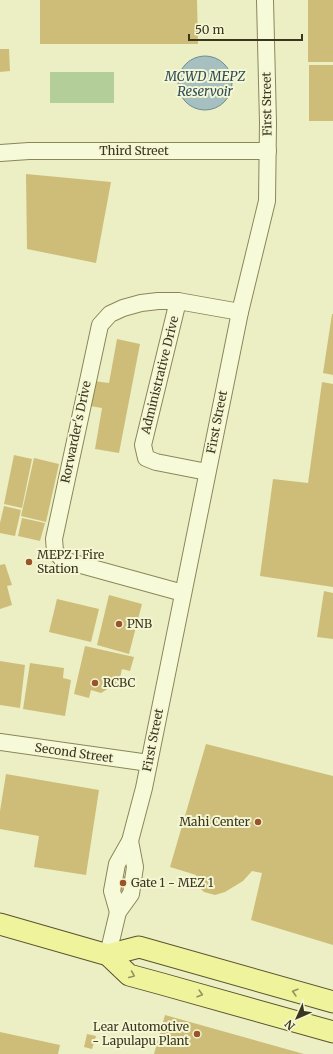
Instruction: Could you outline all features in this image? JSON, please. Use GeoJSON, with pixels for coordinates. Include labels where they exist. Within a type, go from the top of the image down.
{"type":"FeatureCollection","features":[{"type":"Feature","properties":{"kind":"main road"},"geometry":{"type":"LineString","coordinates":[[0,924],[108,955],[129,975],[333,1032]]}},
{"type":"Feature","properties":{"kind":"main road"},"geometry":{"type":"LineString","coordinates":[[108,955],[139,947],[333,1002]]}},
{"type":"Feature","properties":{"kind":"street","name":"First Street"},"geometry":{"type":"LineString","coordinates":[[108,955],[118,912],[131,894],[136,867],[130,841],[144,788],[240,312],[267,201],[268,151],[265,0]]}},
{"type":"Feature","properties":{"kind":"street","name":"Third Street"},"geometry":{"type":"LineString","coordinates":[[0,152],[268,151]]}},
{"type":"Feature","properties":{"kind":"street","name":"Rorwarder's Drive"},"geometry":{"type":"LineString","coordinates":[[183,593],[63,560],[55,551],[54,539],[100,325],[110,314],[123,308],[141,303],[158,301],[178,301],[240,312]]}},
{"type":"Feature","properties":{"kind":"street","name":"Administrative Drive"},"geometry":{"type":"LineString","coordinates":[[178,301],[143,445],[146,458],[156,462],[208,472]]}},
{"type":"Feature","properties":{"kind":"street","name":"Second Street"},"geometry":{"type":"LineString","coordinates":[[0,742],[148,763]]}},
{"type":"Feature","properties":{"kind":"green space"},"geometry":{"type":"Polygon","coordinates":[[[50,72],[114,72],[114,103],[50,103],[50,72]]]}},
{"type":"Feature","properties":{"kind":"water","name":"MCWD MEPZ Reservoir"},"geometry":{"type":"Polygon","coordinates":[[[200,56],[210,56],[220,60],[228,68],[232,78],[232,88],[228,98],[220,106],[210,110],[200,110],[190,106],[182,98],[178,88],[178,78],[182,68],[190,60],[200,56]]]}},
{"type":"Feature","properties":{"kind":"building"},"geometry":{"type":"Polygon","coordinates":[[[40,0],[197,0],[198,44],[40,44],[40,0]]]}},
{"type":"Feature","properties":{"kind":"building"},"geometry":{"type":"Polygon","coordinates":[[[308,0],[333,0],[333,62],[308,62],[308,0]]]}},
{"type":"Feature","properties":{"kind":"building"},"geometry":{"type":"Polygon","coordinates":[[[0,49],[9,49],[10,71],[0,72],[0,49]]]}},
{"type":"Feature","properties":{"kind":"building"},"geometry":{"type":"Polygon","coordinates":[[[309,65],[333,65],[333,121],[309,121],[309,65]]]}},
{"type":"Feature","properties":{"kind":"building"},"geometry":{"type":"Polygon","coordinates":[[[26,174],[111,182],[96,263],[27,249],[26,174]]]}},
{"type":"Feature","properties":{"kind":"building"},"geometry":{"type":"Polygon","coordinates":[[[333,314],[333,375],[323,373],[333,314]]]}},
{"type":"Feature","properties":{"kind":"building"},"geometry":{"type":"Polygon","coordinates":[[[117,339],[140,344],[119,453],[95,449],[102,408],[90,406],[94,381],[109,383],[117,339]]]}},
{"type":"Feature","properties":{"kind":"building"},"geometry":{"type":"Polygon","coordinates":[[[322,382],[333,384],[333,587],[260,576],[273,479],[308,483],[322,382]]]}},
{"type":"Feature","properties":{"kind":"building"},"geometry":{"type":"Polygon","coordinates":[[[14,455],[32,459],[22,508],[4,504],[14,455]]]}},
{"type":"Feature","properties":{"kind":"building"},"geometry":{"type":"Polygon","coordinates":[[[34,458],[59,464],[46,522],[21,516],[34,458]]]}},
{"type":"Feature","properties":{"kind":"building"},"geometry":{"type":"Polygon","coordinates":[[[4,506],[21,510],[15,536],[0,533],[0,523],[4,506]]]}},
{"type":"Feature","properties":{"kind":"building"},"geometry":{"type":"Polygon","coordinates":[[[22,518],[45,523],[40,541],[18,536],[22,518]]]}},
{"type":"Feature","properties":{"kind":"building"},"geometry":{"type":"Polygon","coordinates":[[[5,564],[12,585],[7,586],[12,605],[0,609],[0,565],[5,564]]]}},
{"type":"Feature","properties":{"kind":"building"},"geometry":{"type":"Polygon","coordinates":[[[324,591],[333,593],[333,639],[317,637],[324,591]]]}},
{"type":"Feature","properties":{"kind":"building","name":"PNB"},"geometry":{"type":"Polygon","coordinates":[[[109,595],[142,604],[129,654],[97,645],[109,595]]]}},
{"type":"Feature","properties":{"kind":"building"},"geometry":{"type":"Polygon","coordinates":[[[57,599],[99,609],[91,642],[49,632],[57,599]]]}},
{"type":"Feature","properties":{"kind":"building"},"geometry":{"type":"Polygon","coordinates":[[[85,646],[134,657],[130,671],[122,669],[119,682],[101,693],[91,690],[89,698],[74,694],[85,646]]]}},
{"type":"Feature","properties":{"kind":"building"},"geometry":{"type":"Polygon","coordinates":[[[0,661],[25,665],[20,708],[0,705],[0,661]]]}},
{"type":"Feature","properties":{"kind":"building"},"geometry":{"type":"Polygon","coordinates":[[[30,663],[64,668],[63,678],[71,680],[65,716],[23,709],[30,663]]]}},
{"type":"Feature","properties":{"kind":"building","name":"Mahi Center"},"geometry":{"type":"Polygon","coordinates":[[[206,744],[333,776],[333,945],[251,920],[262,873],[252,871],[243,881],[225,892],[215,895],[204,892],[199,887],[196,875],[170,867],[206,744]]]}},
{"type":"Feature","properties":{"kind":"building"},"geometry":{"type":"Polygon","coordinates":[[[6,774],[99,790],[86,875],[34,867],[39,836],[0,829],[0,811],[6,774]]]}},
{"type":"Feature","properties":{"kind":"building","name":"Gate 1 - MEZ 1"},"geometry":{"type":"Polygon","coordinates":[[[121,875],[127,877],[125,892],[118,890],[121,875]]]}},
{"type":"Feature","properties":{"kind":"building","name":"Lear Automotive - Lapulapu Plant"},"geometry":{"type":"Polygon","coordinates":[[[165,1015],[304,1054],[154,1054],[165,1015]]]}},
{"type":"Feature","properties":{"kind":"building"},"geometry":{"type":"Polygon","coordinates":[[[0,1032],[60,1045],[58,1054],[0,1054],[0,1032]]]}},
{"type":"Feature","properties":{"kind":"building"},"geometry":{"type":"Polygon","coordinates":[[[87,1034],[96,1036],[92,1049],[84,1047],[87,1034]]]}},
{"type":"Feature","properties":{"kind":"place","name":"MEPZ I Fire Station"},"geometry":{"type":"Point","coordinates":[29,562]}},
{"type":"Feature","properties":{"kind":"place","name":"PNB"},"geometry":{"type":"Point","coordinates":[119,624]}},
{"type":"Feature","properties":{"kind":"place","name":"RCBC"},"geometry":{"type":"Point","coordinates":[95,683]}},
{"type":"Feature","properties":{"kind":"place","name":"Mahi Center"},"geometry":{"type":"Point","coordinates":[258,822]}},
{"type":"Feature","properties":{"kind":"place","name":"Gate 1 - MEZ 1"},"geometry":{"type":"Point","coordinates":[123,883]}},
{"type":"Feature","properties":{"kind":"place","name":"Lear Automotive - Lapulapu Plant"},"geometry":{"type":"Point","coordinates":[197,1034]}}]}
